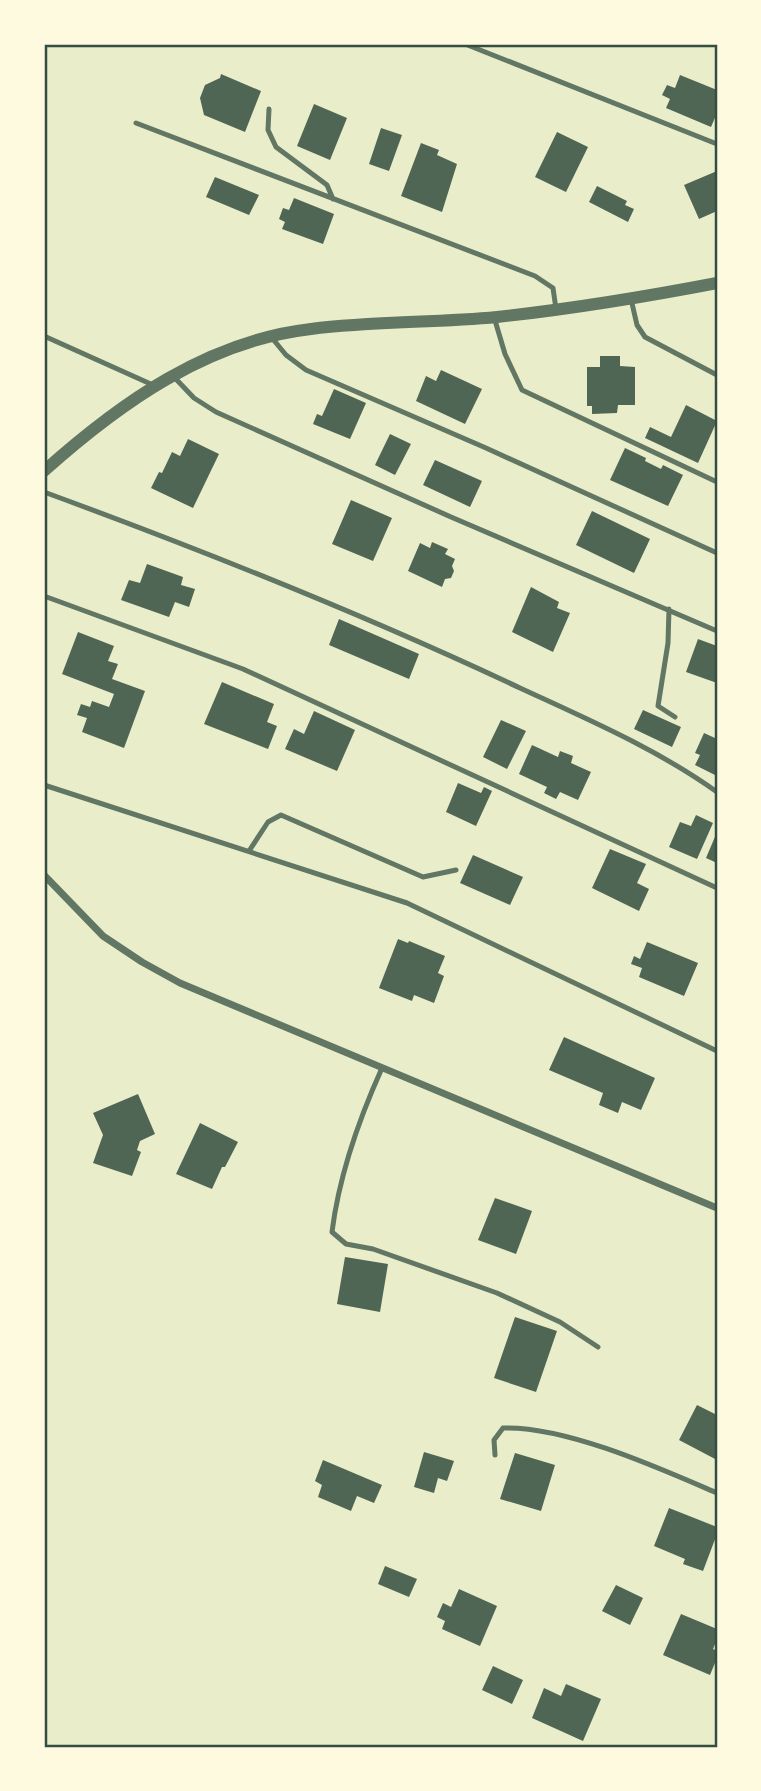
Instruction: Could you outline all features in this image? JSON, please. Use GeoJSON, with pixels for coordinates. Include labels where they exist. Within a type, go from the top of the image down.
{"type":"FeatureCollection","features":[{"type":"Feature","properties":{"kind":"street"},"geometry":{"type":"LineString","coordinates":[[44,471],[137,396],[228,350],[271,336],[311,329],[415,320],[494,317],[631,299],[717,283]]}},
{"type":"Feature","properties":{"kind":"street"},"geometry":{"type":"LineString","coordinates":[[44,875],[103,936],[180,983],[717,1208]]}},
{"type":"Feature","properties":{"kind":"lane"},"geometry":{"type":"LineString","coordinates":[[465,44],[717,145]]}},
{"type":"Feature","properties":{"kind":"lane"},"geometry":{"type":"LineString","coordinates":[[269,109],[268,130],[276,147],[327,186],[333,199]]}},
{"type":"Feature","properties":{"kind":"lane"},"geometry":{"type":"LineString","coordinates":[[136,123],[535,276],[553,288],[556,309]]}},
{"type":"Feature","properties":{"kind":"lane"},"geometry":{"type":"LineString","coordinates":[[631,299],[637,326],[645,337],[717,374]]}},
{"type":"Feature","properties":{"kind":"lane"},"geometry":{"type":"LineString","coordinates":[[494,317],[505,354],[522,390],[717,482]]}},
{"type":"Feature","properties":{"kind":"lane"},"geometry":{"type":"LineString","coordinates":[[44,336],[155,386]]}},
{"type":"Feature","properties":{"kind":"lane"},"geometry":{"type":"LineString","coordinates":[[271,336],[286,355],[306,370],[717,553]]}},
{"type":"Feature","properties":{"kind":"lane"},"geometry":{"type":"LineString","coordinates":[[173,376],[194,398],[216,412],[717,631]]}},
{"type":"Feature","properties":{"kind":"lane"},"geometry":{"type":"LineString","coordinates":[[44,492],[229,561],[488,673],[598,724],[692,773],[717,792]]}},
{"type":"Feature","properties":{"kind":"lane"},"geometry":{"type":"LineString","coordinates":[[44,596],[243,668],[717,888]]}},
{"type":"Feature","properties":{"kind":"lane"},"geometry":{"type":"LineString","coordinates":[[668,609],[668,643],[658,706],[675,717]]}},
{"type":"Feature","properties":{"kind":"lane"},"geometry":{"type":"LineString","coordinates":[[44,785],[407,903],[717,1051]]}},
{"type":"Feature","properties":{"kind":"lane"},"geometry":{"type":"LineString","coordinates":[[248,851],[268,822],[281,815],[424,877],[456,870]]}},
{"type":"Feature","properties":{"kind":"lane"},"geometry":{"type":"LineString","coordinates":[[382,1068],[361,1116],[335,1211],[332,1232],[346,1244],[373,1250],[497,1293],[560,1322],[598,1347]]}},
{"type":"Feature","properties":{"kind":"lane"},"geometry":{"type":"LineString","coordinates":[[495,1455],[494,1440],[503,1428],[525,1427],[582,1442],[660,1468],[717,1493]]}},
{"type":"Feature","properties":{"kind":"building"},"geometry":{"type":"Polygon","coordinates":[[[221,74],[261,91],[245,132],[204,115],[200,98],[205,85],[220,78],[221,74]]]}},
{"type":"Feature","properties":{"kind":"building"},"geometry":{"type":"Polygon","coordinates":[[[680,75],[717,90],[717,113],[711,127],[666,108],[670,99],[662,95],[667,85],[675,88],[680,75]]]}},
{"type":"Feature","properties":{"kind":"building"},"geometry":{"type":"Polygon","coordinates":[[[314,104],[347,118],[330,160],[297,146],[314,104]]]}},
{"type":"Feature","properties":{"kind":"building"},"geometry":{"type":"Polygon","coordinates":[[[381,128],[402,135],[389,171],[369,164],[381,128]]]}},
{"type":"Feature","properties":{"kind":"building"},"geometry":{"type":"Polygon","coordinates":[[[557,132],[588,147],[566,192],[535,177],[557,132]]]}},
{"type":"Feature","properties":{"kind":"building"},"geometry":{"type":"Polygon","coordinates":[[[421,143],[439,150],[437,155],[457,164],[442,212],[401,196],[421,143]]]}},
{"type":"Feature","properties":{"kind":"building"},"geometry":{"type":"Polygon","coordinates":[[[717,171],[717,211],[699,219],[684,185],[717,171]]]}},
{"type":"Feature","properties":{"kind":"building"},"geometry":{"type":"Polygon","coordinates":[[[215,177],[259,195],[249,215],[206,197],[215,177]]]}},
{"type":"Feature","properties":{"kind":"building"},"geometry":{"type":"Polygon","coordinates":[[[597,186],[627,201],[625,205],[634,209],[628,222],[589,202],[597,186]]]}},
{"type":"Feature","properties":{"kind":"building"},"geometry":{"type":"Polygon","coordinates":[[[294,198],[334,214],[323,244],[282,229],[285,222],[279,219],[283,208],[289,210],[294,198]]]}},
{"type":"Feature","properties":{"kind":"building"},"geometry":{"type":"Polygon","coordinates":[[[600,356],[620,356],[620,366],[635,367],[635,405],[618,405],[617,413],[592,414],[592,406],[587,406],[587,367],[600,367],[600,356]]]}},
{"type":"Feature","properties":{"kind":"building"},"geometry":{"type":"Polygon","coordinates":[[[441,370],[482,389],[465,424],[416,401],[426,376],[436,381],[441,370]]]}},
{"type":"Feature","properties":{"kind":"building"},"geometry":{"type":"Polygon","coordinates":[[[334,389],[366,403],[350,439],[313,424],[317,414],[322,416],[334,389]]]}},
{"type":"Feature","properties":{"kind":"building"},"geometry":{"type":"Polygon","coordinates":[[[686,405],[717,421],[698,463],[645,438],[650,427],[671,437],[686,405]]]}},
{"type":"Feature","properties":{"kind":"building"},"geometry":{"type":"Polygon","coordinates":[[[390,434],[411,444],[395,475],[375,465],[390,434]]]}},
{"type":"Feature","properties":{"kind":"building"},"geometry":{"type":"Polygon","coordinates":[[[188,439],[219,454],[193,508],[151,488],[172,452],[180,456],[188,439]]]}},
{"type":"Feature","properties":{"kind":"building"},"geometry":{"type":"Polygon","coordinates":[[[625,448],[661,469],[663,465],[683,475],[668,506],[610,480],[625,448]]]}},
{"type":"Feature","properties":{"kind":"building"},"geometry":{"type":"Polygon","coordinates":[[[435,460],[482,481],[470,507],[423,485],[435,460]]]}},
{"type":"Feature","properties":{"kind":"building"},"geometry":{"type":"Polygon","coordinates":[[[351,500],[392,518],[373,561],[332,544],[351,500]]]}},
{"type":"Feature","properties":{"kind":"building"},"geometry":{"type":"Polygon","coordinates":[[[592,511],[650,539],[634,573],[576,545],[592,511]]]}},
{"type":"Feature","properties":{"kind":"building"},"geometry":{"type":"Polygon","coordinates":[[[432,542],[448,549],[445,554],[455,559],[451,578],[445,579],[442,587],[408,571],[420,543],[430,548],[432,542]]]}},
{"type":"Feature","properties":{"kind":"building"},"geometry":{"type":"Polygon","coordinates":[[[147,564],[183,577],[181,585],[195,589],[189,607],[175,602],[169,617],[121,600],[129,580],[140,583],[147,564]]]}},
{"type":"Feature","properties":{"kind":"building"},"geometry":{"type":"Polygon","coordinates":[[[531,587],[559,602],[557,608],[570,613],[553,652],[512,632],[531,587]]]}},
{"type":"Feature","properties":{"kind":"building"},"geometry":{"type":"Polygon","coordinates":[[[339,619],[419,654],[409,679],[329,645],[339,619]]]}},
{"type":"Feature","properties":{"kind":"building"},"geometry":{"type":"Polygon","coordinates":[[[78,632],[114,646],[108,661],[118,664],[112,679],[145,691],[124,748],[82,732],[87,718],[77,715],[81,704],[90,707],[92,701],[109,707],[114,694],[62,674],[78,632]]]}},
{"type":"Feature","properties":{"kind":"building"},"geometry":{"type":"Polygon","coordinates":[[[698,639],[717,646],[717,683],[686,672],[698,639]]]}},
{"type":"Feature","properties":{"kind":"building"},"geometry":{"type":"Polygon","coordinates":[[[222,682],[274,704],[267,722],[277,726],[268,749],[204,724],[222,682]]]}},
{"type":"Feature","properties":{"kind":"building"},"geometry":{"type":"Polygon","coordinates":[[[643,710],[681,727],[672,747],[634,729],[643,710]]]}},
{"type":"Feature","properties":{"kind":"building"},"geometry":{"type":"Polygon","coordinates":[[[314,711],[355,730],[337,771],[285,749],[294,729],[304,734],[314,711]]]}},
{"type":"Feature","properties":{"kind":"building"},"geometry":{"type":"Polygon","coordinates":[[[501,720],[526,731],[507,769],[483,757],[501,720]]]}},
{"type":"Feature","properties":{"kind":"building"},"geometry":{"type":"Polygon","coordinates":[[[704,733],[715,738],[717,735],[717,776],[695,765],[700,755],[695,753],[704,733]]]}},
{"type":"Feature","properties":{"kind":"building"},"geometry":{"type":"Polygon","coordinates":[[[532,745],[558,757],[560,751],[573,756],[571,763],[591,772],[578,800],[560,792],[556,799],[544,793],[547,787],[519,774],[532,745]]]}},
{"type":"Feature","properties":{"kind":"building"},"geometry":{"type":"Polygon","coordinates":[[[458,783],[481,793],[484,787],[492,791],[476,826],[446,812],[458,783]]]}},
{"type":"Feature","properties":{"kind":"building"},"geometry":{"type":"Polygon","coordinates":[[[696,815],[713,823],[697,859],[669,847],[680,822],[691,826],[696,815]]]}},
{"type":"Feature","properties":{"kind":"building"},"geometry":{"type":"Polygon","coordinates":[[[717,832],[717,863],[706,858],[717,832]]]}},
{"type":"Feature","properties":{"kind":"building"},"geometry":{"type":"Polygon","coordinates":[[[610,849],[646,864],[637,883],[649,889],[639,911],[592,888],[610,849]]]}},
{"type":"Feature","properties":{"kind":"building"},"geometry":{"type":"Polygon","coordinates":[[[473,855],[523,877],[510,905],[460,883],[473,855]]]}},
{"type":"Feature","properties":{"kind":"building"},"geometry":{"type":"Polygon","coordinates":[[[398,939],[445,956],[438,973],[444,976],[434,1003],[414,995],[412,1001],[379,988],[398,939]]]}},
{"type":"Feature","properties":{"kind":"building"},"geometry":{"type":"Polygon","coordinates":[[[647,942],[698,963],[684,996],[639,977],[642,968],[631,964],[634,956],[640,959],[647,942]]]}},
{"type":"Feature","properties":{"kind":"building"},"geometry":{"type":"Polygon","coordinates":[[[564,1037],[655,1078],[641,1110],[622,1102],[618,1113],[599,1105],[603,1093],[549,1070],[564,1037]]]}},
{"type":"Feature","properties":{"kind":"building"},"geometry":{"type":"Polygon","coordinates":[[[138,1094],[155,1134],[140,1141],[137,1150],[141,1152],[132,1176],[93,1163],[103,1135],[93,1113],[138,1094]]]}},
{"type":"Feature","properties":{"kind":"building"},"geometry":{"type":"Polygon","coordinates":[[[200,1123],[238,1142],[212,1189],[176,1174],[200,1123]]]}},
{"type":"Feature","properties":{"kind":"building"},"geometry":{"type":"Polygon","coordinates":[[[495,1198],[532,1211],[516,1254],[478,1240],[495,1198]]]}},
{"type":"Feature","properties":{"kind":"building"},"geometry":{"type":"Polygon","coordinates":[[[345,1257],[388,1264],[380,1312],[337,1304],[345,1257]]]}},
{"type":"Feature","properties":{"kind":"building"},"geometry":{"type":"Polygon","coordinates":[[[515,1317],[557,1331],[536,1392],[494,1378],[515,1317]]]}},
{"type":"Feature","properties":{"kind":"building"},"geometry":{"type":"Polygon","coordinates":[[[697,1405],[717,1415],[717,1460],[679,1440],[697,1405]]]}},
{"type":"Feature","properties":{"kind":"building"},"geometry":{"type":"Polygon","coordinates":[[[424,1452],[454,1461],[447,1481],[438,1478],[434,1493],[414,1487],[424,1452]]]}},
{"type":"Feature","properties":{"kind":"building"},"geometry":{"type":"Polygon","coordinates":[[[515,1453],[555,1465],[541,1511],[500,1499],[515,1453]]]}},
{"type":"Feature","properties":{"kind":"building"},"geometry":{"type":"Polygon","coordinates":[[[323,1460],[382,1485],[374,1503],[357,1496],[351,1511],[318,1497],[322,1485],[315,1481],[323,1460]]]}},
{"type":"Feature","properties":{"kind":"building"},"geometry":{"type":"Polygon","coordinates":[[[669,1508],[717,1527],[717,1534],[703,1571],[683,1564],[685,1559],[654,1546],[669,1508]]]}},
{"type":"Feature","properties":{"kind":"building"},"geometry":{"type":"Polygon","coordinates":[[[385,1566],[417,1579],[409,1597],[378,1584],[385,1566]]]}},
{"type":"Feature","properties":{"kind":"building"},"geometry":{"type":"Polygon","coordinates":[[[616,1585],[643,1598],[630,1625],[602,1611],[616,1585]]]}},
{"type":"Feature","properties":{"kind":"building"},"geometry":{"type":"Polygon","coordinates":[[[459,1589],[497,1606],[480,1646],[442,1629],[445,1621],[437,1617],[443,1603],[451,1607],[459,1589]]]}},
{"type":"Feature","properties":{"kind":"building"},"geometry":{"type":"Polygon","coordinates":[[[681,1614],[717,1629],[713,1649],[717,1651],[717,1658],[710,1675],[663,1655],[681,1614]]]}},
{"type":"Feature","properties":{"kind":"building"},"geometry":{"type":"Polygon","coordinates":[[[493,1666],[523,1680],[512,1704],[482,1690],[493,1666]]]}},
{"type":"Feature","properties":{"kind":"building"},"geometry":{"type":"Polygon","coordinates":[[[566,1684],[601,1699],[583,1741],[532,1718],[544,1688],[561,1696],[566,1684]]]}}]}
